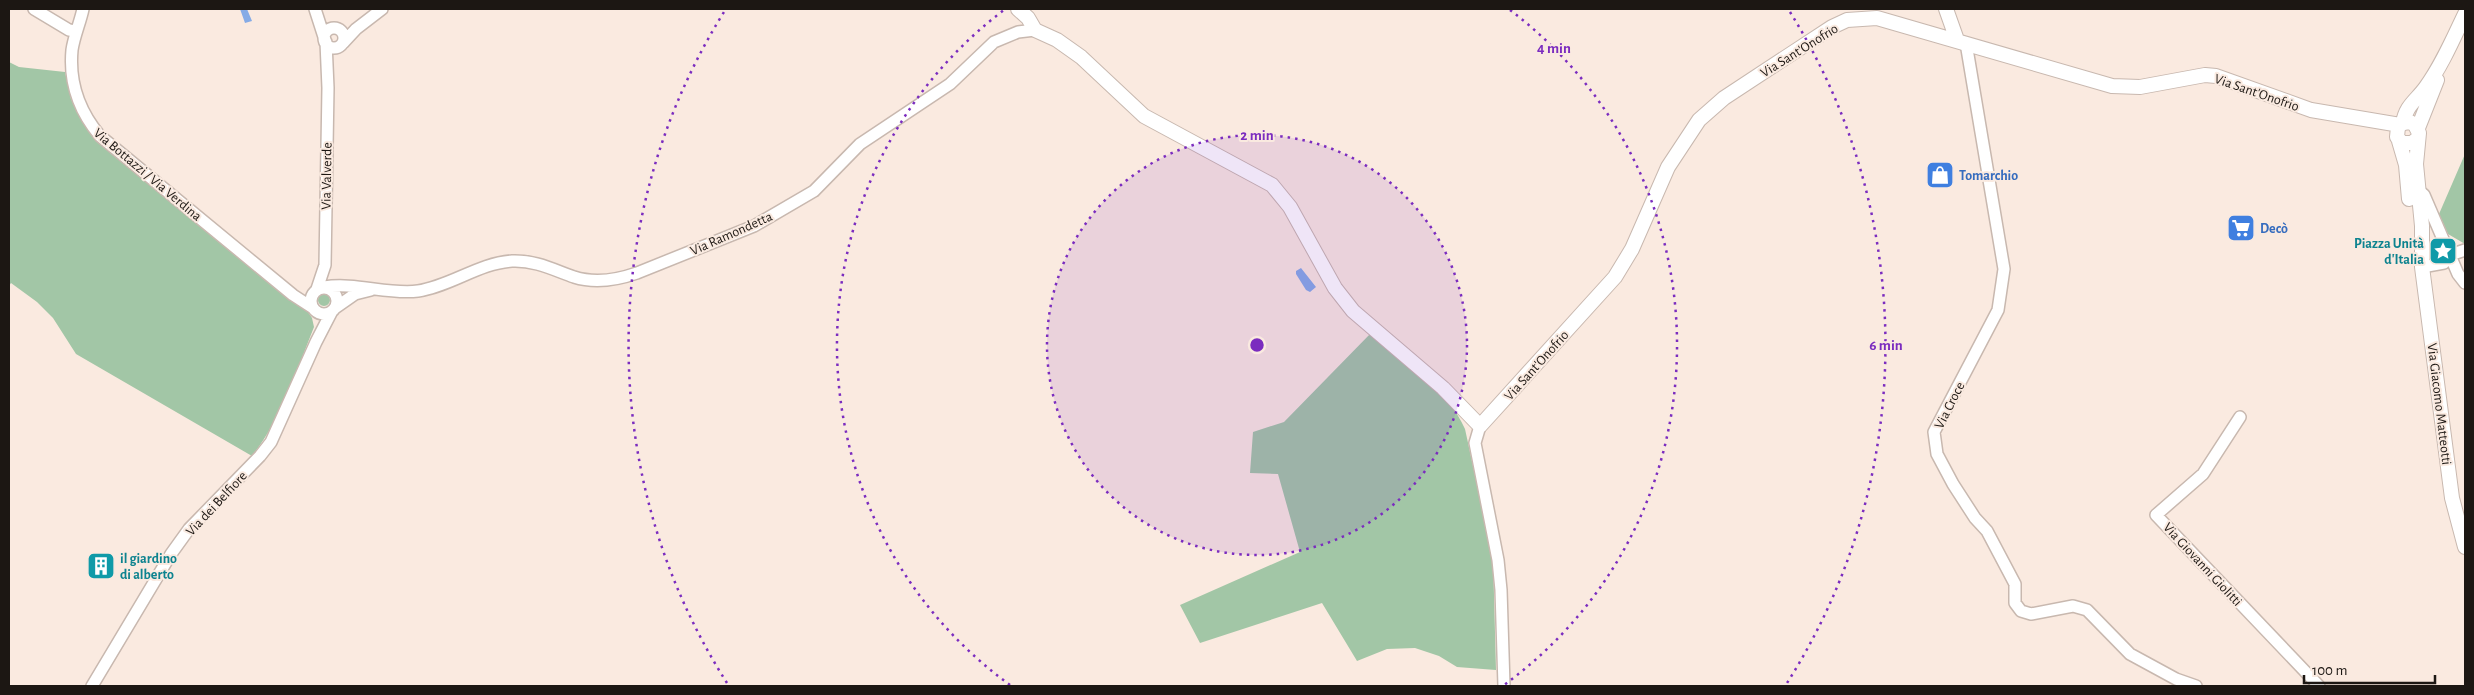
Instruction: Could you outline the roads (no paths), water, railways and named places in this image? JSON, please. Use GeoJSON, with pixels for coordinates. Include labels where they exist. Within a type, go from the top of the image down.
{"type":"FeatureCollection","features":[{"type":"Feature","properties":{"kind":"main road"},"geometry":{"type":"LineString","coordinates":[[1018,9],[1028,18],[1035,30],[1057,40],[1081,57],[1144,116],[1272,185],[1290,207],[1327,273],[1353,310],[1443,388],[1480,426]]}},
{"type":"Feature","properties":{"kind":"main road"},"geometry":{"type":"LineString","coordinates":[[1946,9],[1961,42]]}},
{"type":"Feature","properties":{"kind":"main road"},"geometry":{"type":"LineString","coordinates":[[2422,263],[2413,228],[2401,127],[2444,58],[2465,14]]}},
{"type":"Feature","properties":{"kind":"main road","name":"Via Sant'Onofrio"},"geometry":{"type":"LineString","coordinates":[[1480,426],[1615,277],[1632,249],[1668,167],[1682,143],[1699,120],[1724,98],[1832,27],[1847,20],[1877,18],[2124,88],[2140,87],[2205,75],[2216,76],[2286,102],[2365,120]]}},
{"type":"Feature","properties":{"kind":"main road"},"geometry":{"type":"LineString","coordinates":[[2422,263],[2422,226],[2417,190],[2418,133],[2444,58]]}},
{"type":"Feature","properties":{"kind":"main road"},"geometry":{"type":"LineString","coordinates":[[2365,120],[2379,121],[2401,127],[2409,144],[2418,133]]}},
{"type":"Feature","properties":{"kind":"main road"},"geometry":{"type":"LineString","coordinates":[[2365,120],[2401,127],[2410,122],[2418,133]]}},
{"type":"Feature","properties":{"kind":"main road","name":"Via Giacomo Matteotti"},"geometry":{"type":"LineString","coordinates":[[2422,263],[2452,498],[2465,547]]}},
{"type":"Feature","properties":{"kind":"street"},"geometry":{"type":"LineString","coordinates":[[34,9],[69,30],[76,32]]}},
{"type":"Feature","properties":{"kind":"street","name":"Via Bottazzi / Via Verdina"},"geometry":{"type":"LineString","coordinates":[[83,9],[76,32],[72,76],[78,99],[92,126],[100,136],[293,295],[314,309]]}},
{"type":"Feature","properties":{"kind":"street"},"geometry":{"type":"LineString","coordinates":[[317,9],[328,23],[344,35],[342,44],[334,59],[328,88]]}},
{"type":"Feature","properties":{"kind":"street"},"geometry":{"type":"LineString","coordinates":[[317,9],[325,41],[328,88]]}},
{"type":"Feature","properties":{"kind":"street"},"geometry":{"type":"LineString","coordinates":[[325,41],[334,48],[342,44],[367,19],[382,9]]}},
{"type":"Feature","properties":{"kind":"street"},"geometry":{"type":"LineString","coordinates":[[325,41],[328,30],[338,29],[367,19]]}},
{"type":"Feature","properties":{"kind":"street","name":"Via Ramondetta"},"geometry":{"type":"LineString","coordinates":[[277,281],[299,291],[378,288],[405,292],[417,291],[448,283],[495,264],[512,261],[540,264],[575,278],[619,280],[754,226],[814,191],[860,144],[950,84],[994,42],[1018,32],[1035,30]]}},
{"type":"Feature","properties":{"kind":"street","name":"Via Croce"},"geometry":{"type":"LineString","coordinates":[[1961,42],[2004,269],[1998,310],[1934,432],[1937,454],[1952,484],[1975,518],[1987,531],[2015,584],[2015,603],[2021,611],[2031,614],[2072,606],[2087,610],[2130,654],[2178,682],[2196,686]]}},
{"type":"Feature","properties":{"kind":"street","name":"Via Valverde"},"geometry":{"type":"LineString","coordinates":[[325,290],[328,88]]}},
{"type":"Feature","properties":{"kind":"street"},"geometry":{"type":"LineString","coordinates":[[2417,190],[2424,195],[2458,274],[2465,283]]}},
{"type":"Feature","properties":{"kind":"street"},"geometry":{"type":"LineString","coordinates":[[2422,263],[2444,263],[2450,255],[2465,250]]}},
{"type":"Feature","properties":{"kind":"street"},"geometry":{"type":"LineString","coordinates":[[314,309],[323,314],[334,309],[355,294],[378,288]]}},
{"type":"Feature","properties":{"kind":"street"},"geometry":{"type":"LineString","coordinates":[[316,342],[318,328],[311,300],[325,290],[334,309]]}},
{"type":"Feature","properties":{"kind":"street","name":"Via dei Belfiore"},"geometry":{"type":"LineString","coordinates":[[92,686],[171,554],[189,529],[260,456],[271,442],[316,342],[334,309]]}},
{"type":"Feature","properties":{"kind":"street","name":"Via Giovanni Giolitti"},"geometry":{"type":"LineString","coordinates":[[2240,417],[2203,474],[2156,514],[2318,686]]}},
{"type":"Feature","properties":{"kind":"street"},"geometry":{"type":"LineString","coordinates":[[1480,426],[1475,443],[1498,560],[1501,590],[1504,686]]}},
{"type":"Feature","properties":{"kind":"water"},"geometry":{"type":"Polygon","coordinates":[[[240,9],[247,9],[252,21],[245,23],[240,9]]]}},
{"type":"Feature","properties":{"kind":"water"},"geometry":{"type":"Polygon","coordinates":[[[1301,268],[1316,287],[1310,292],[1306,290],[1296,274],[1296,271],[1301,268]]]}},
{"type":"Feature","properties":{"kind":"place","name":"Tomarchio"},"geometry":{"type":"Point","coordinates":[1940,175]}},
{"type":"Feature","properties":{"kind":"place","name":"Decò"},"geometry":{"type":"Point","coordinates":[2241,228]}},
{"type":"Feature","properties":{"kind":"place","name":"Piazza Unità d'Italia"},"geometry":{"type":"Point","coordinates":[2443,251]}},
{"type":"Feature","properties":{"kind":"place","name":"il giardino di alberto"},"geometry":{"type":"Point","coordinates":[101,566]}}]}
